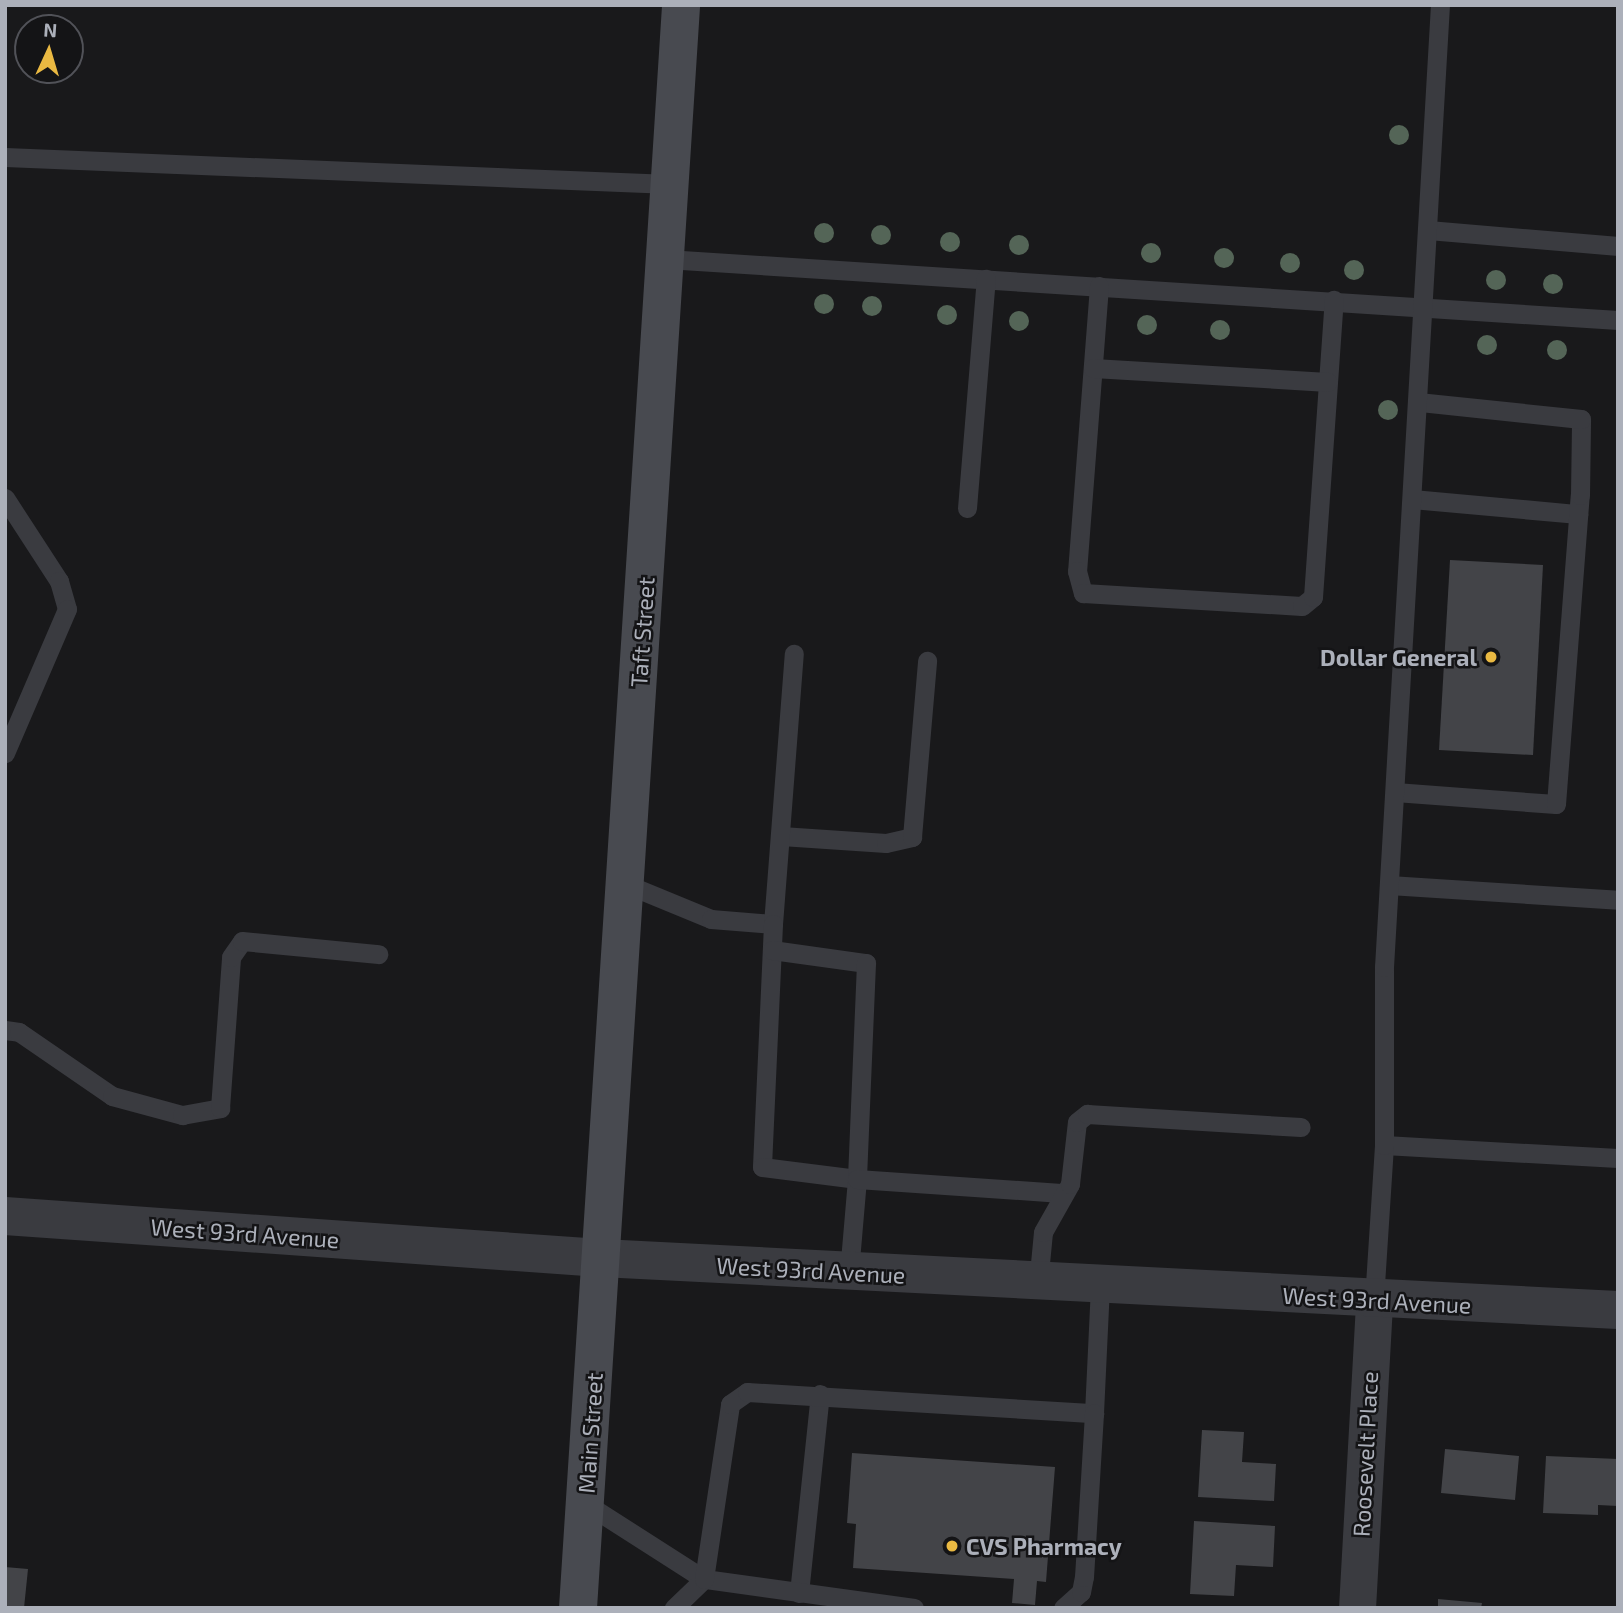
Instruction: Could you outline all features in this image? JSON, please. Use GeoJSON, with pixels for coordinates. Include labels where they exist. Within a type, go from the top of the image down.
{"type":"FeatureCollection","features":[{"type":"Feature","properties":{"kind":"main road","name":"Taft Street"},"geometry":{"type":"LineString","coordinates":[[601,1258],[681,5]]}},
{"type":"Feature","properties":{"kind":"main road","name":"Main Street"},"geometry":{"type":"LineString","coordinates":[[578,1608],[601,1258]]}},
{"type":"Feature","properties":{"kind":"street","name":"West 93rd Avenue"},"geometry":{"type":"LineString","coordinates":[[5,1216],[849,1273],[1618,1310]]}},
{"type":"Feature","properties":{"kind":"street","name":"Roosevelt Place"},"geometry":{"type":"LineString","coordinates":[[1357,1608],[1374,1300]]}},
{"type":"Feature","properties":{"kind":"lane"},"geometry":{"type":"LineString","coordinates":[[1374,1300],[1384,1145],[1389,885],[1440,5]]}},
{"type":"Feature","properties":{"kind":"lane"},"geometry":{"type":"LineString","coordinates":[[5,158],[670,184]]}},
{"type":"Feature","properties":{"kind":"lane"},"geometry":{"type":"LineString","coordinates":[[1428,230],[1618,246]]}},
{"type":"Feature","properties":{"kind":"lane"},"geometry":{"type":"LineString","coordinates":[[666,259],[1618,320]]}},
{"type":"Feature","properties":{"kind":"lane"},"geometry":{"type":"LineString","coordinates":[[967,508],[986,279]]}},
{"type":"Feature","properties":{"kind":"lane"},"geometry":{"type":"LineString","coordinates":[[1099,286],[1077,570],[1083,593],[1165,598],[1303,606],[1313,597],[1334,300]]}},
{"type":"Feature","properties":{"kind":"lane"},"geometry":{"type":"LineString","coordinates":[[1093,368],[1328,382]]}},
{"type":"Feature","properties":{"kind":"lane"},"geometry":{"type":"LineString","coordinates":[[1395,792],[1556,804],[1578,514],[1581,419],[1418,402]]}},
{"type":"Feature","properties":{"kind":"lane"},"geometry":{"type":"LineString","coordinates":[[5,498],[59,581],[67,608],[10,727],[5,754]]}},
{"type":"Feature","properties":{"kind":"lane"},"geometry":{"type":"LineString","coordinates":[[1412,499],[1578,514]]}},
{"type":"Feature","properties":{"kind":"lane"},"geometry":{"type":"LineString","coordinates":[[794,654],[773,924],[762,1167],[857,1179],[1065,1192]]}},
{"type":"Feature","properties":{"kind":"lane"},"geometry":{"type":"LineString","coordinates":[[781,836],[886,843],[912,836],[927,661]]}},
{"type":"Feature","properties":{"kind":"lane"},"geometry":{"type":"LineString","coordinates":[[626,884],[711,919],[773,924]]}},
{"type":"Feature","properties":{"kind":"lane"},"geometry":{"type":"LineString","coordinates":[[1389,885],[1618,900]]}},
{"type":"Feature","properties":{"kind":"lane"},"geometry":{"type":"LineString","coordinates":[[5,1030],[19,1032],[112,1096],[182,1115],[220,1108],[231,957],[242,941],[378,954]]}},
{"type":"Feature","properties":{"kind":"lane"},"geometry":{"type":"LineString","coordinates":[[772,950],[866,963],[857,1179],[849,1273]]}},
{"type":"Feature","properties":{"kind":"lane"},"geometry":{"type":"LineString","coordinates":[[1038,1284],[1043,1232],[1065,1192],[1077,1122],[1087,1114],[1301,1127]]}},
{"type":"Feature","properties":{"kind":"lane"},"geometry":{"type":"LineString","coordinates":[[1384,1145],[1618,1158]]}},
{"type":"Feature","properties":{"kind":"lane"},"geometry":{"type":"LineString","coordinates":[[1063,1608],[1080,1592],[1084,1577],[1100,1287]]}},
{"type":"Feature","properties":{"kind":"lane"},"geometry":{"type":"LineString","coordinates":[[674,1608],[704,1579],[730,1404],[747,1392],[820,1394],[1094,1413]]}},
{"type":"Feature","properties":{"kind":"lane"},"geometry":{"type":"LineString","coordinates":[[799,1593],[820,1394]]}},
{"type":"Feature","properties":{"kind":"lane"},"geometry":{"type":"LineString","coordinates":[[585,1503],[704,1579],[914,1608]]}},
{"type":"Feature","properties":{"kind":"building","name":"Dollar General"},"geometry":{"type":"Polygon","coordinates":[[[1450,560],[1543,565],[1533,755],[1439,750],[1450,560]]]}},
{"type":"Feature","properties":{"kind":"building"},"geometry":{"type":"Polygon","coordinates":[[[1202,1430],[1244,1432],[1242,1462],[1276,1464],[1274,1501],[1198,1497],[1202,1430]]]}},
{"type":"Feature","properties":{"kind":"building"},"geometry":{"type":"Polygon","coordinates":[[[1445,1449],[1519,1456],[1515,1500],[1441,1493],[1445,1449]]]}},
{"type":"Feature","properties":{"kind":"building","name":"CVS Pharmacy"},"geometry":{"type":"Polygon","coordinates":[[[852,1453],[1055,1467],[1046,1582],[1037,1581],[1035,1605],[1012,1603],[1014,1579],[853,1568],[856,1524],[847,1523],[852,1453]]]}},
{"type":"Feature","properties":{"kind":"building"},"geometry":{"type":"Polygon","coordinates":[[[1546,1456],[1618,1459],[1618,1506],[1598,1505],[1598,1515],[1543,1513],[1546,1456]]]}},
{"type":"Feature","properties":{"kind":"building"},"geometry":{"type":"Polygon","coordinates":[[[1194,1521],[1275,1526],[1273,1567],[1236,1565],[1234,1596],[1190,1594],[1194,1521]]]}},
{"type":"Feature","properties":{"kind":"building"},"geometry":{"type":"Polygon","coordinates":[[[5,1567],[28,1569],[24,1608],[5,1608],[5,1567]]]}},
{"type":"Feature","properties":{"kind":"building"},"geometry":{"type":"Polygon","coordinates":[[[1438,1599],[1482,1603],[1481,1608],[1438,1608],[1438,1599]]]}},
{"type":"Feature","properties":{"kind":"place","name":"Dollar General"},"geometry":{"type":"Point","coordinates":[1491,657]}},
{"type":"Feature","properties":{"kind":"place","name":"CVS Pharmacy"},"geometry":{"type":"Point","coordinates":[952,1546]}}]}
